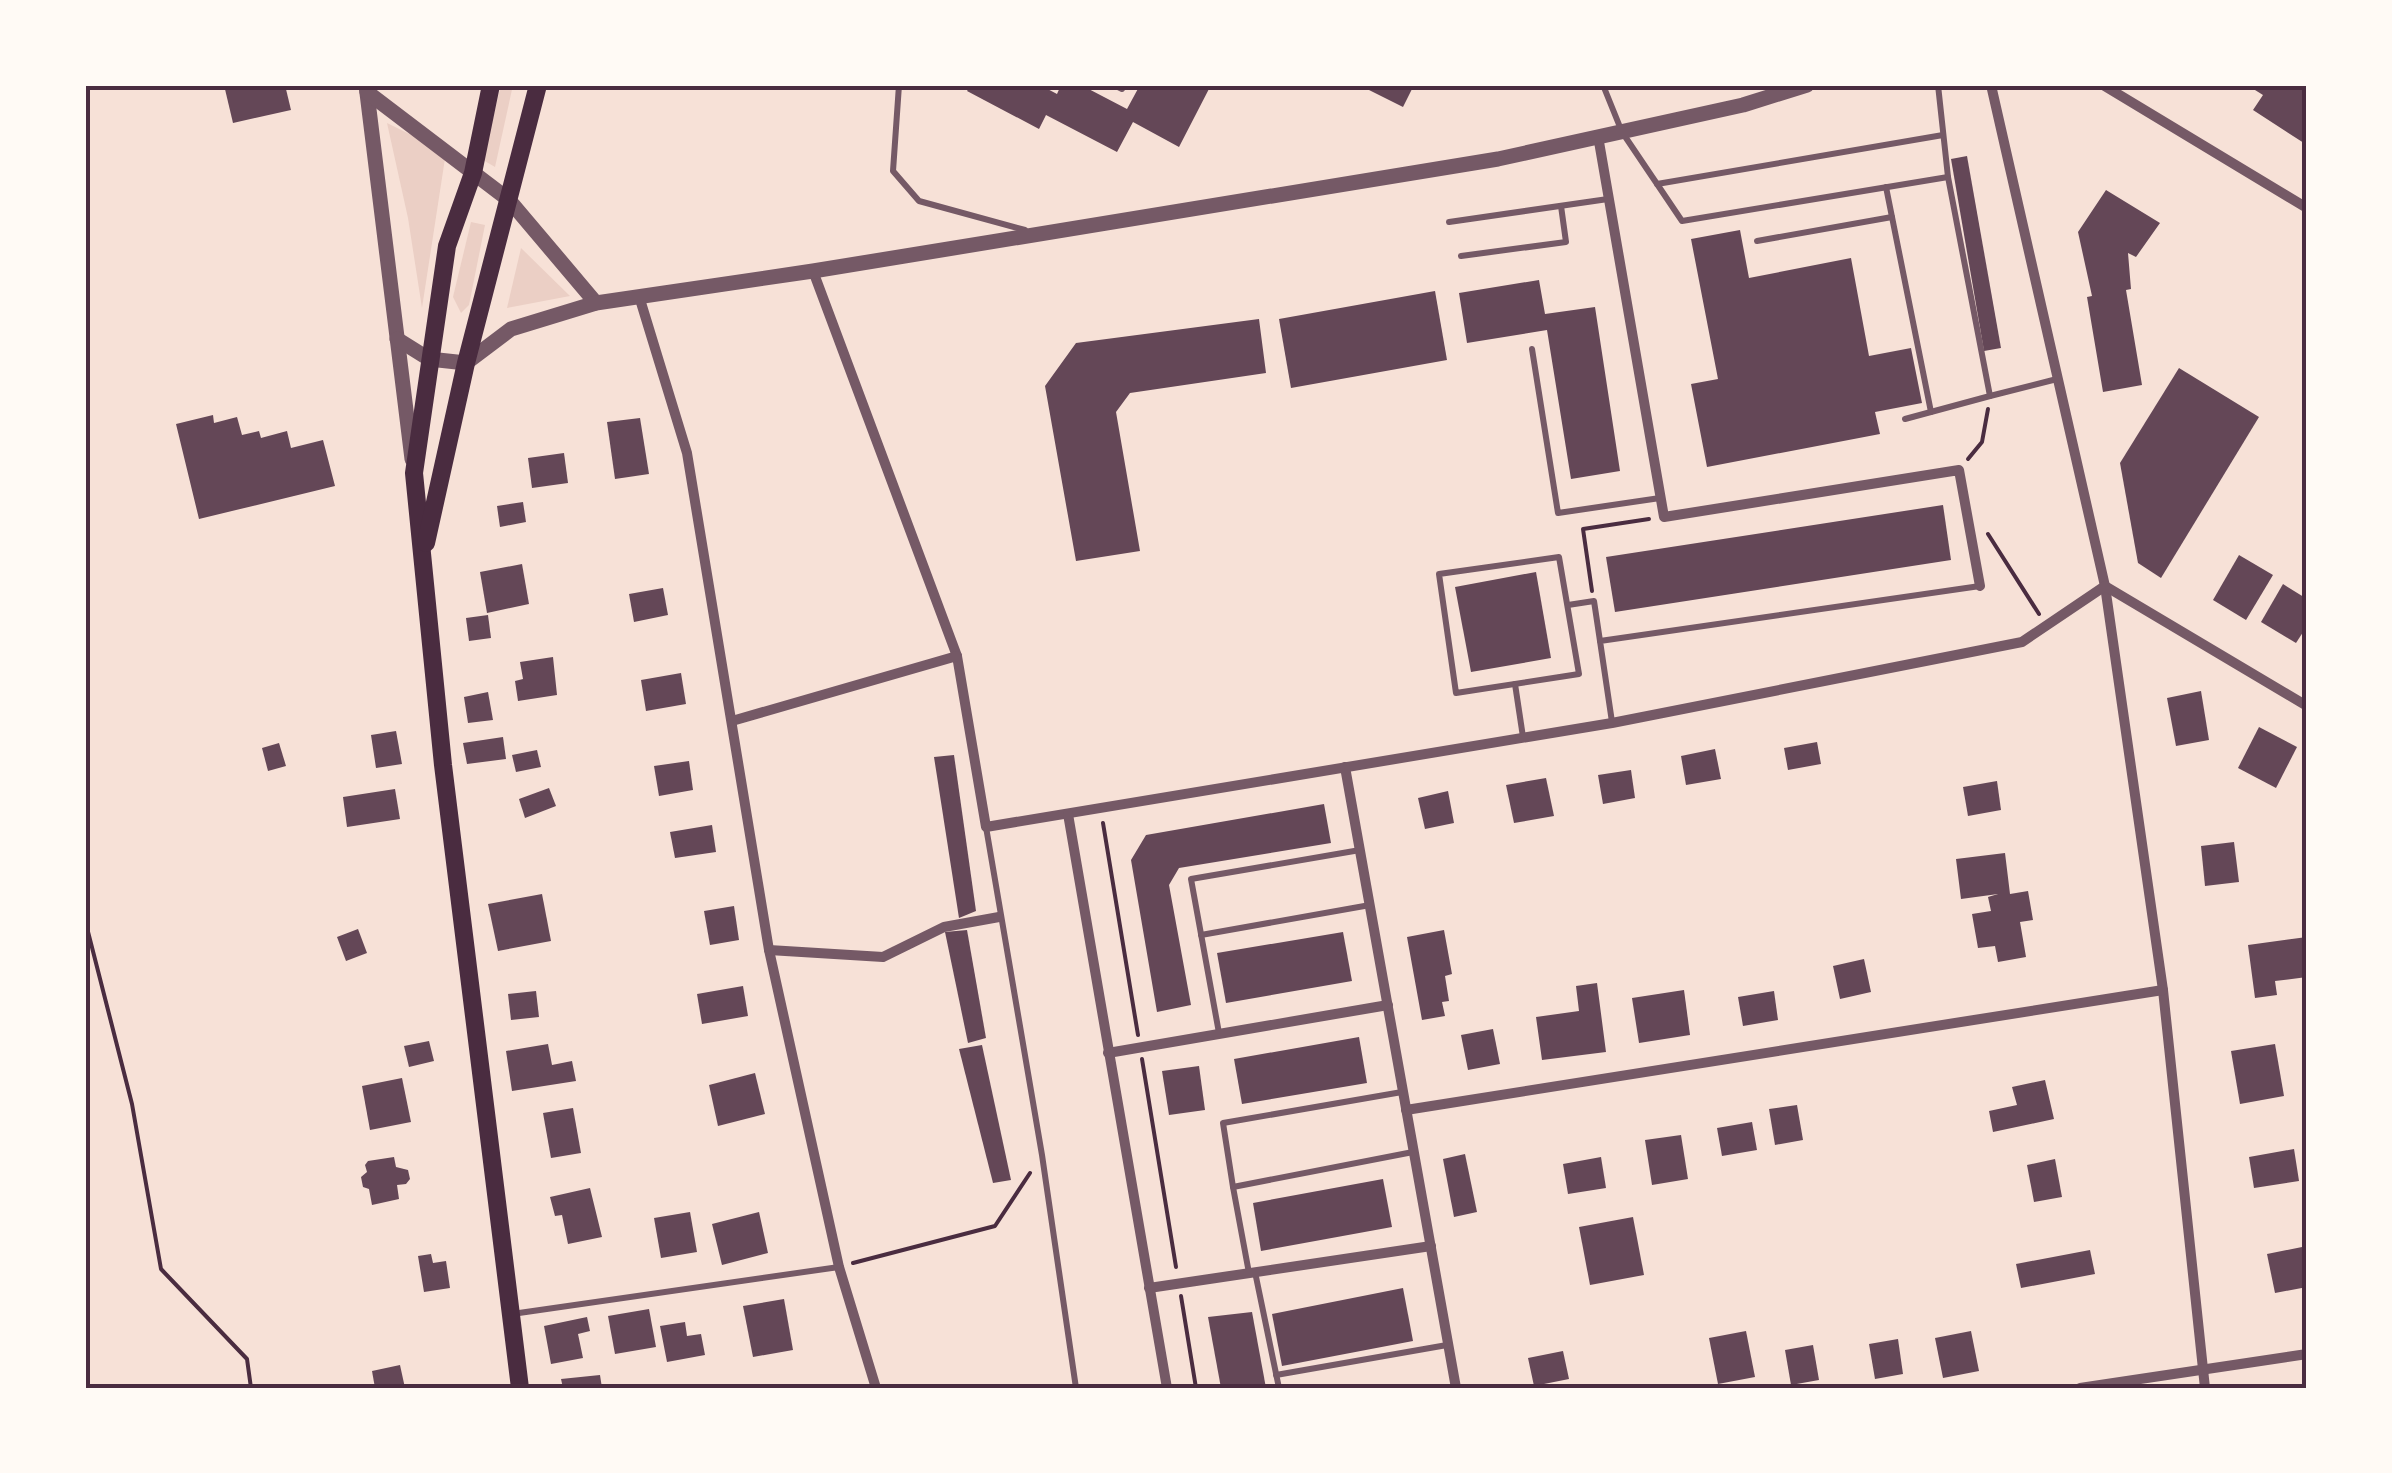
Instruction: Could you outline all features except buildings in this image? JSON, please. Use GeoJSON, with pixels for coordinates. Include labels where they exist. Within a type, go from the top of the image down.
{"type":"FeatureCollection","features":[{"type":"Feature","properties":{"kind":"main road"},"geometry":{"type":"LineString","coordinates":[[491,85],[474,173],[447,246],[414,473],[443,765],[520,1388]]}},
{"type":"Feature","properties":{"kind":"main road"},"geometry":{"type":"LineString","coordinates":[[422,558],[466,363],[538,85]]}},
{"type":"Feature","properties":{"kind":"street"},"geometry":{"type":"LineString","coordinates":[[397,339],[429,359],[466,363],[511,330],[596,303],[1498,159],[1821,85]]}},
{"type":"Feature","properties":{"kind":"street"},"geometry":{"type":"LineString","coordinates":[[1992,85],[2105,586],[2163,990],[2206,1388]]}},
{"type":"Feature","properties":{"kind":"street"},"geometry":{"type":"LineString","coordinates":[[2103,85],[2307,208]]}},
{"type":"Feature","properties":{"kind":"street"},"geometry":{"type":"LineString","coordinates":[[366,89],[508,200],[596,303]]}},
{"type":"Feature","properties":{"kind":"street"},"geometry":{"type":"LineString","coordinates":[[366,89],[414,473]]}},
{"type":"Feature","properties":{"kind":"street"},"geometry":{"type":"LineString","coordinates":[[1598,136],[1664,516],[1959,470],[1980,586]]}},
{"type":"Feature","properties":{"kind":"street"},"geometry":{"type":"LineString","coordinates":[[814,271],[957,656],[986,827],[1612,723],[2022,642],[2105,586]]}},
{"type":"Feature","properties":{"kind":"street"},"geometry":{"type":"LineString","coordinates":[[639,296],[687,453],[770,950],[839,1267],[876,1388]]}},
{"type":"Feature","properties":{"kind":"street"},"geometry":{"type":"LineString","coordinates":[[2105,586],[2307,706]]}},
{"type":"Feature","properties":{"kind":"street"},"geometry":{"type":"LineString","coordinates":[[732,721],[957,656]]}},
{"type":"Feature","properties":{"kind":"street"},"geometry":{"type":"LineString","coordinates":[[1345,767],[1456,1388]]}},
{"type":"Feature","properties":{"kind":"street"},"geometry":{"type":"LineString","coordinates":[[1068,814],[1167,1388]]}},
{"type":"Feature","properties":{"kind":"street"},"geometry":{"type":"LineString","coordinates":[[770,950],[883,956],[944,926],[1000,917]]}},
{"type":"Feature","properties":{"kind":"street"},"geometry":{"type":"LineString","coordinates":[[1406,1110],[2163,990]]}},
{"type":"Feature","properties":{"kind":"street"},"geometry":{"type":"LineString","coordinates":[[1108,1053],[1388,1006]]}},
{"type":"Feature","properties":{"kind":"street"},"geometry":{"type":"LineString","coordinates":[[1149,1288],[1431,1246]]}},
{"type":"Feature","properties":{"kind":"street"},"geometry":{"type":"LineString","coordinates":[[2080,1388],[2307,1354]]}},
{"type":"Feature","properties":{"kind":"lane"},"geometry":{"type":"LineString","coordinates":[[899,85],[893,171],[919,201],[1036,234]]}},
{"type":"Feature","properties":{"kind":"lane"},"geometry":{"type":"LineString","coordinates":[[1114,85],[1122,90],[1125,85]]}},
{"type":"Feature","properties":{"kind":"lane"},"geometry":{"type":"LineString","coordinates":[[1602,85],[1622,132],[1682,221],[1948,177]]}},
{"type":"Feature","properties":{"kind":"lane"},"geometry":{"type":"LineString","coordinates":[[1938,85],[1948,177],[1990,396]]}},
{"type":"Feature","properties":{"kind":"lane"},"geometry":{"type":"LineString","coordinates":[[1657,184],[1943,135]]}},
{"type":"Feature","properties":{"kind":"lane"},"geometry":{"type":"LineString","coordinates":[[1886,188],[1931,412]]}},
{"type":"Feature","properties":{"kind":"lane"},"geometry":{"type":"LineString","coordinates":[[1449,222],[1608,199]]}},
{"type":"Feature","properties":{"kind":"lane"},"geometry":{"type":"LineString","coordinates":[[1461,256],[1566,242],[1561,206]]}},
{"type":"Feature","properties":{"kind":"lane"},"geometry":{"type":"LineString","coordinates":[[1757,241],[1892,217]]}},
{"type":"Feature","properties":{"kind":"lane"},"geometry":{"type":"LineString","coordinates":[[1532,349],[1558,513],[1660,498]]}},
{"type":"Feature","properties":{"kind":"lane"},"geometry":{"type":"LineString","coordinates":[[1905,419],[2057,379]]}},
{"type":"Feature","properties":{"kind":"lane"},"geometry":{"type":"LineString","coordinates":[[1559,557],[1568,604],[1579,674],[1456,692],[1439,574],[1559,557]]}},
{"type":"Feature","properties":{"kind":"lane"},"geometry":{"type":"LineString","coordinates":[[1600,640],[1980,586]]}},
{"type":"Feature","properties":{"kind":"lane"},"geometry":{"type":"LineString","coordinates":[[1568,604],[1594,601],[1612,723]]}},
{"type":"Feature","properties":{"kind":"lane"},"geometry":{"type":"LineString","coordinates":[[1515,684],[1524,738]]}},
{"type":"Feature","properties":{"kind":"lane"},"geometry":{"type":"LineString","coordinates":[[986,827],[1042,1155],[1076,1388]]}},
{"type":"Feature","properties":{"kind":"lane"},"geometry":{"type":"LineString","coordinates":[[1219,1033],[1191,879],[1360,850]]}},
{"type":"Feature","properties":{"kind":"lane"},"geometry":{"type":"LineString","coordinates":[[1202,936],[1370,905]]}},
{"type":"Feature","properties":{"kind":"lane"},"geometry":{"type":"LineString","coordinates":[[1279,1388],[1223,1124],[1403,1091]]}},
{"type":"Feature","properties":{"kind":"lane"},"geometry":{"type":"LineString","coordinates":[[1234,1187],[1414,1152]]}},
{"type":"Feature","properties":{"kind":"lane"},"geometry":{"type":"LineString","coordinates":[[510,1314],[839,1267]]}},
{"type":"Feature","properties":{"kind":"lane"},"geometry":{"type":"LineString","coordinates":[[1276,1376],[1448,1345]]}},
{"type":"Feature","properties":{"kind":"path"},"geometry":{"type":"LineString","coordinates":[[1959,470],[1982,442],[1990,396]]}},
{"type":"Feature","properties":{"kind":"path"},"geometry":{"type":"LineString","coordinates":[[1594,601],[1582,529],[1664,516]]}},
{"type":"Feature","properties":{"kind":"path"},"geometry":{"type":"LineString","coordinates":[[1984,528],[2046,626]]}},
{"type":"Feature","properties":{"kind":"path"},"geometry":{"type":"LineString","coordinates":[[1100,808],[1196,1388]]}},
{"type":"Feature","properties":{"kind":"path"},"geometry":{"type":"LineString","coordinates":[[85,920],[132,1104],[161,1269],[247,1358],[251,1388]]}},
{"type":"Feature","properties":{"kind":"path"},"geometry":{"type":"LineString","coordinates":[[839,1267],[995,1226],[1042,1155]]}},
{"type":"Feature","properties":{"kind":"shaded area"},"geometry":{"type":"Polygon","coordinates":[[[501,85],[513,85],[495,167],[483,160],[501,85]]]}},
{"type":"Feature","properties":{"kind":"shaded area"},"geometry":{"type":"Polygon","coordinates":[[[387,123],[446,152],[422,308],[408,218],[387,123]]]}},
{"type":"Feature","properties":{"kind":"shaded area"},"geometry":{"type":"Polygon","coordinates":[[[471,222],[485,225],[469,305],[461,313],[453,297],[471,222]]]}},
{"type":"Feature","properties":{"kind":"shaded area"},"geometry":{"type":"Polygon","coordinates":[[[521,248],[570,296],[507,308],[521,248]]]}}]}
